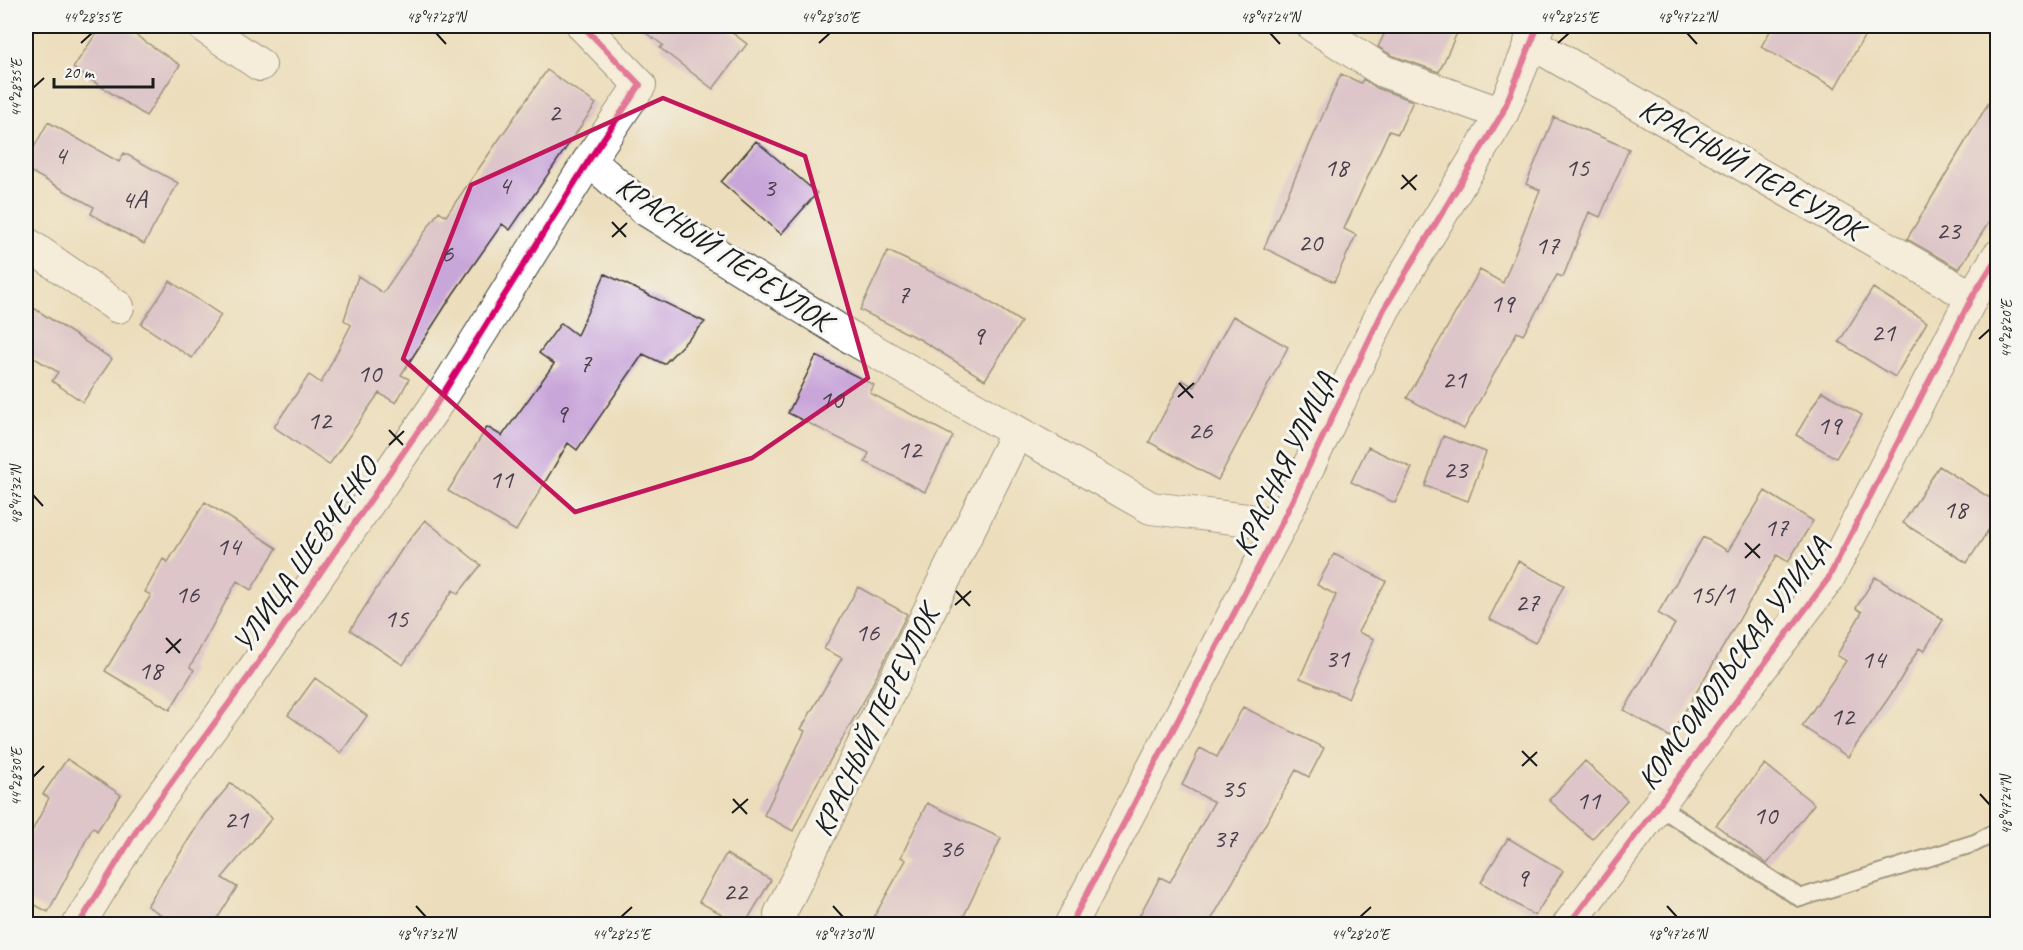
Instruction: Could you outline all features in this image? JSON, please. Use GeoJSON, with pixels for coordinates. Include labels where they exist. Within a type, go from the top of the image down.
{"type":"FeatureCollection","features":[{"type":"Feature","properties":{"kind":"street"},"geometry":{"type":"LineString","coordinates":[[203,26],[260,65]]}},
{"type":"Feature","properties":{"kind":"street","name":"УЛИЦА ШЕВЧЕНКО"},"geometry":{"type":"LineString","coordinates":[[79,924],[138,828],[249,676],[434,408],[589,160],[640,86],[583,26]]}},
{"type":"Feature","properties":{"kind":"street"},"geometry":{"type":"LineString","coordinates":[[1313,26],[1383,71],[1502,114]]}},
{"type":"Feature","properties":{"kind":"street","name":"КРАСНАЯ УЛИЦА"},"geometry":{"type":"LineString","coordinates":[[1071,924],[1281,524],[1384,309],[1502,114],[1534,34]]}},
{"type":"Feature","properties":{"kind":"street","name":"КРАСНЫЙ ПЕРЕУЛОК"},"geometry":{"type":"LineString","coordinates":[[1534,34],[1972,297]]}},
{"type":"Feature","properties":{"kind":"street","name":"КРАСНЫЙ ПЕРЕУЛОК"},"geometry":{"type":"LineString","coordinates":[[589,160],[656,216],[855,340],[1151,508],[1281,524]]}},
{"type":"Feature","properties":{"kind":"street"},"geometry":{"type":"LineString","coordinates":[[26,243],[118,307]]}},
{"type":"Feature","properties":{"kind":"street","name":"КОМСОМОЛЬСКАЯ УЛИЦА"},"geometry":{"type":"LineString","coordinates":[[1569,924],[1828,579],[1972,297],[1998,256]]}},
{"type":"Feature","properties":{"kind":"street","name":"КРАСНЫЙ ПЕРЕУЛОК"},"geometry":{"type":"LineString","coordinates":[[780,914],[1017,432]]}},
{"type":"Feature","properties":{"kind":"lane"},"geometry":{"type":"LineString","coordinates":[[1658,806],[1800,898],[1975,843],[1998,831]]}},
{"type":"Feature","properties":{"kind":"highlighted area"},"geometry":{"type":"Polygon","coordinates":[[[663,98],[805,156],[868,378],[752,458],[575,512],[403,359],[471,185],[663,98]]]}},
{"type":"Feature","properties":{"kind":"building"},"geometry":{"type":"Polygon","coordinates":[[[101,26],[122,26],[180,65],[146,116],[73,68],[101,26]]]}},
{"type":"Feature","properties":{"kind":"building"},"geometry":{"type":"Polygon","coordinates":[[[636,26],[723,26],[747,44],[713,89],[660,48],[663,45],[636,26]]]}},
{"type":"Feature","properties":{"kind":"building"},"geometry":{"type":"Polygon","coordinates":[[[1388,26],[1441,26],[1457,33],[1439,72],[1391,55],[1378,47],[1388,26]]]}},
{"type":"Feature","properties":{"kind":"building"},"geometry":{"type":"Polygon","coordinates":[[[1773,26],[1870,26],[1835,88],[1761,47],[1773,26]]]}},
{"type":"Feature","properties":{"kind":"building"},"geometry":{"type":"Polygon","coordinates":[[[547,70],[596,104],[510,230],[502,224],[453,294],[401,375],[409,379],[396,403],[379,393],[329,465],[274,427],[309,375],[321,383],[351,325],[344,320],[358,276],[383,293],[439,211],[446,216],[547,70]]]}},
{"type":"Feature","properties":{"kind":"building"},"geometry":{"type":"Polygon","coordinates":[[[1341,74],[1361,83],[1363,79],[1377,88],[1413,101],[1398,134],[1389,131],[1344,229],[1356,235],[1334,282],[1264,248],[1341,74]]]}},
{"type":"Feature","properties":{"kind":"building"},"geometry":{"type":"Polygon","coordinates":[[[1998,87],[1998,208],[1959,269],[1907,239],[1998,87]]]}},
{"type":"Feature","properties":{"kind":"building"},"geometry":{"type":"Polygon","coordinates":[[[1554,117],[1629,149],[1600,217],[1589,212],[1563,277],[1557,275],[1523,335],[1517,332],[1464,429],[1407,398],[1480,270],[1503,283],[1540,190],[1526,184],[1554,117]]]}},
{"type":"Feature","properties":{"kind":"building"},"geometry":{"type":"Polygon","coordinates":[[[48,122],[119,162],[124,153],[178,183],[144,244],[91,214],[94,207],[26,169],[26,162],[48,122]]]}},
{"type":"Feature","properties":{"kind":"building"},"geometry":{"type":"Polygon","coordinates":[[[756,141],[817,193],[781,234],[721,182],[756,141]]]}},
{"type":"Feature","properties":{"kind":"building"},"geometry":{"type":"Polygon","coordinates":[[[888,251],[977,294],[1021,322],[985,380],[921,340],[860,310],[888,251]]]}},
{"type":"Feature","properties":{"kind":"building"},"geometry":{"type":"Polygon","coordinates":[[[605,274],[705,322],[664,364],[643,354],[577,450],[568,443],[516,531],[448,491],[487,427],[502,436],[554,364],[539,353],[561,323],[577,335],[605,274]]]}},
{"type":"Feature","properties":{"kind":"building"},"geometry":{"type":"Polygon","coordinates":[[[170,281],[221,315],[192,358],[141,324],[170,281]]]}},
{"type":"Feature","properties":{"kind":"building"},"geometry":{"type":"Polygon","coordinates":[[[1873,288],[1927,322],[1895,377],[1839,342],[1873,288]]]}},
{"type":"Feature","properties":{"kind":"building"},"geometry":{"type":"Polygon","coordinates":[[[26,303],[112,359],[83,402],[52,381],[58,372],[26,353],[26,303]]]}},
{"type":"Feature","properties":{"kind":"building"},"geometry":{"type":"Polygon","coordinates":[[[1233,316],[1288,347],[1218,480],[1149,442],[1182,380],[1194,387],[1233,316]]]}},
{"type":"Feature","properties":{"kind":"building"},"geometry":{"type":"Polygon","coordinates":[[[816,356],[874,385],[870,393],[953,436],[925,492],[865,462],[869,453],[788,413],[816,356]]]}},
{"type":"Feature","properties":{"kind":"building"},"geometry":{"type":"Polygon","coordinates":[[[1822,391],[1862,415],[1836,458],[1796,435],[1822,391]]]}},
{"type":"Feature","properties":{"kind":"building"},"geometry":{"type":"Polygon","coordinates":[[[1443,436],[1486,452],[1468,501],[1425,486],[1443,436]]]}},
{"type":"Feature","properties":{"kind":"building"},"geometry":{"type":"Polygon","coordinates":[[[1368,447],[1412,468],[1395,503],[1351,482],[1368,447]]]}},
{"type":"Feature","properties":{"kind":"building"},"geometry":{"type":"Polygon","coordinates":[[[1939,466],[1998,503],[1998,515],[1967,563],[1903,523],[1939,466]]]}},
{"type":"Feature","properties":{"kind":"building"},"geometry":{"type":"Polygon","coordinates":[[[1765,491],[1813,521],[1788,562],[1777,555],[1670,737],[1624,710],[1675,624],[1658,613],[1703,537],[1728,551],[1765,491]]]}},
{"type":"Feature","properties":{"kind":"building"},"geometry":{"type":"Polygon","coordinates":[[[205,502],[277,548],[251,590],[237,581],[190,667],[194,670],[170,710],[105,671],[151,595],[145,592],[163,559],[168,562],[205,502]]]}},
{"type":"Feature","properties":{"kind":"building"},"geometry":{"type":"Polygon","coordinates":[[[425,520],[481,565],[458,594],[453,590],[403,665],[350,630],[402,549],[425,520]]]}},
{"type":"Feature","properties":{"kind":"building"},"geometry":{"type":"Polygon","coordinates":[[[1334,554],[1386,581],[1358,632],[1374,639],[1348,698],[1300,678],[1336,595],[1317,585],[1334,554]]]}},
{"type":"Feature","properties":{"kind":"building"},"geometry":{"type":"Polygon","coordinates":[[[1518,561],[1564,585],[1535,643],[1489,619],[1518,561]]]}},
{"type":"Feature","properties":{"kind":"building"},"geometry":{"type":"Polygon","coordinates":[[[1875,577],[1943,620],[1924,651],[1919,648],[1894,690],[1848,757],[1802,726],[1846,661],[1837,655],[1862,612],[1856,608],[1875,577]]]}},
{"type":"Feature","properties":{"kind":"building"},"geometry":{"type":"Polygon","coordinates":[[[858,587],[907,614],[866,697],[816,785],[793,831],[764,815],[805,731],[801,729],[842,658],[824,649],[858,587]]]}},
{"type":"Feature","properties":{"kind":"building"},"geometry":{"type":"Polygon","coordinates":[[[315,678],[367,716],[341,753],[288,715],[315,678]]]}},
{"type":"Feature","properties":{"kind":"building"},"geometry":{"type":"Polygon","coordinates":[[[1243,707],[1324,748],[1309,777],[1296,770],[1209,924],[1135,924],[1160,877],[1170,882],[1214,802],[1182,785],[1200,748],[1217,757],[1243,707]]]}},
{"type":"Feature","properties":{"kind":"building"},"geometry":{"type":"Polygon","coordinates":[[[67,759],[121,795],[97,831],[93,827],[48,912],[26,900],[26,843],[49,798],[43,794],[67,759]]]}},
{"type":"Feature","properties":{"kind":"building"},"geometry":{"type":"Polygon","coordinates":[[[1585,761],[1627,800],[1592,839],[1549,800],[1585,761]]]}},
{"type":"Feature","properties":{"kind":"building"},"geometry":{"type":"Polygon","coordinates":[[[1765,764],[1814,804],[1767,864],[1716,825],[1765,764]]]}},
{"type":"Feature","properties":{"kind":"building"},"geometry":{"type":"Polygon","coordinates":[[[231,783],[272,818],[222,878],[237,887],[214,924],[176,924],[147,906],[204,815],[231,783]]]}},
{"type":"Feature","properties":{"kind":"building"},"geometry":{"type":"Polygon","coordinates":[[[927,803],[1001,838],[960,924],[870,924],[906,860],[901,857],[927,803]]]}},
{"type":"Feature","properties":{"kind":"building"},"geometry":{"type":"Polygon","coordinates":[[[1508,838],[1563,871],[1535,916],[1481,882],[1508,838]]]}},
{"type":"Feature","properties":{"kind":"building"},"geometry":{"type":"Polygon","coordinates":[[[726,854],[771,880],[745,924],[740,924],[699,902],[726,854]]]}},
{"type":"Feature","properties":{"kind":"cycle path"},"geometry":{"type":"LineString","coordinates":[[79,924],[138,828],[249,676],[434,408],[589,160],[640,85],[583,26]]}},
{"type":"Feature","properties":{"kind":"cycle path"},"geometry":{"type":"LineString","coordinates":[[1071,924],[1281,524],[1384,309],[1502,114],[1538,26]]}},
{"type":"Feature","properties":{"kind":"cycle path"},"geometry":{"type":"LineString","coordinates":[[1569,924],[1828,579],[1972,297],[1998,256]]}}]}
